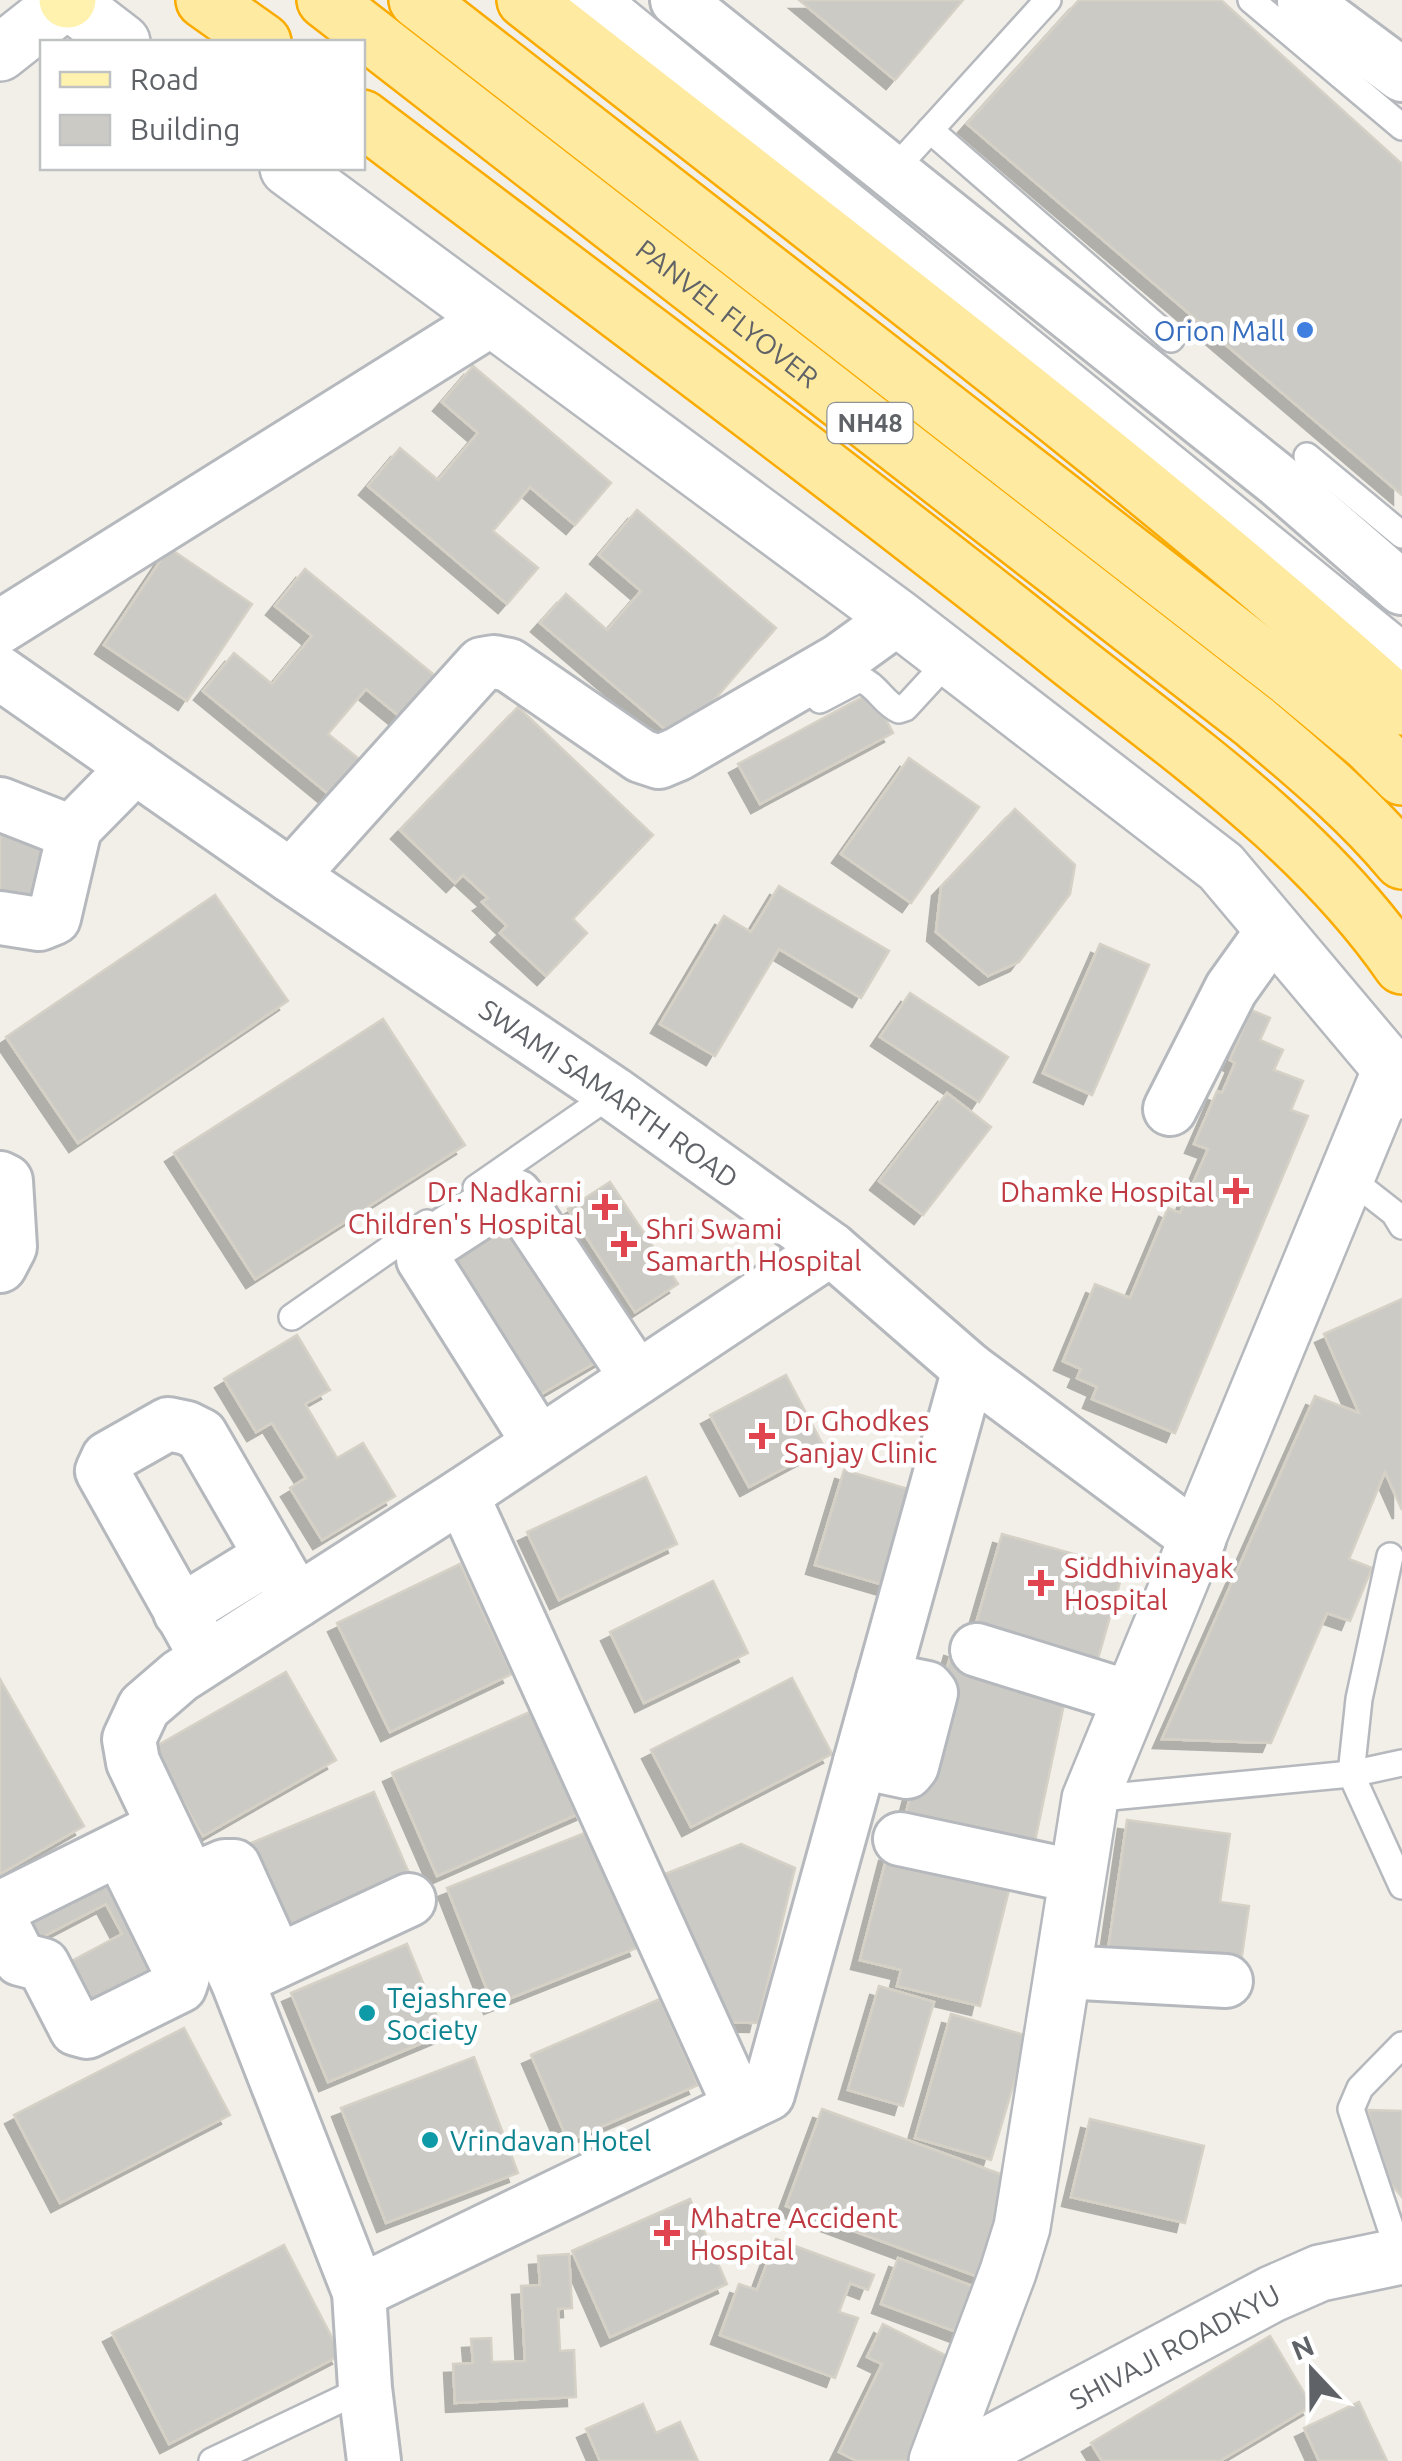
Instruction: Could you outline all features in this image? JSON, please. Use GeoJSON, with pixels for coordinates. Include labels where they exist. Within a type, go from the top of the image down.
{"type":"FeatureCollection","features":[{"type":"Feature","properties":{"kind":"highway"},"geometry":{"type":"LineString","coordinates":[[204,0],[256,40]]}},
{"type":"Feature","properties":{"kind":"highway","name":"PANVEL FLYOVER"},"geometry":{"type":"LineString","coordinates":[[325,0],[1255,722],[1330,786],[1402,861]]}},
{"type":"Feature","properties":{"kind":"highway","name":"PANVEL FLYOVER"},"geometry":{"type":"LineString","coordinates":[[417,0],[1275,666],[1369,744],[1402,777]]}},
{"type":"Feature","properties":{"kind":"highway"},"geometry":{"type":"LineString","coordinates":[[525,0],[1107,457],[1402,707]]}},
{"type":"Feature","properties":{"kind":"highway"},"geometry":{"type":"LineString","coordinates":[[365,120],[990,594],[1287,833],[1375,926],[1402,966]]}},
{"type":"Feature","properties":{"kind":"street"},"geometry":{"type":"LineString","coordinates":[[0,53],[67,0],[119,40]]}},
{"type":"Feature","properties":{"kind":"street"},"geometry":{"type":"LineString","coordinates":[[588,0],[1402,662]]}},
{"type":"Feature","properties":{"kind":"street"},"geometry":{"type":"LineString","coordinates":[[677,0],[1280,482],[1402,588]]}},
{"type":"Feature","properties":{"kind":"street"},"geometry":{"type":"LineString","coordinates":[[1304,2],[1402,75]]}},
{"type":"Feature","properties":{"kind":"street"},"geometry":{"type":"LineString","coordinates":[[291,170],[898,618],[1221,867],[1398,1071],[1348,1177],[1090,1799],[1022,2227],[937,2461]]}},
{"type":"Feature","properties":{"kind":"street"},"geometry":{"type":"LineString","coordinates":[[0,628],[492,319]]}},
{"type":"Feature","properties":{"kind":"street"},"geometry":{"type":"LineString","coordinates":[[291,876],[482,664],[509,665],[640,756],[659,762],[840,660],[898,618]]}},
{"type":"Feature","properties":{"kind":"street","name":"SWAMI SAMARTH ROAD"},"geometry":{"type":"LineString","coordinates":[[0,673],[291,876],[613,1092],[831,1249],[969,1369],[1199,1540]]}},
{"type":"Feature","properties":{"kind":"street"},"geometry":{"type":"LineString","coordinates":[[0,918],[39,924],[54,918],[76,828],[135,768]]}},
{"type":"Feature","properties":{"kind":"street"},"geometry":{"type":"LineString","coordinates":[[0,804],[74,833]]}},
{"type":"Feature","properties":{"kind":"street"},"geometry":{"type":"LineString","coordinates":[[1170,1109],[1231,989],[1274,930]]}},
{"type":"Feature","properties":{"kind":"street"},"geometry":{"type":"LineString","coordinates":[[0,1178],[6,1182],[10,1247],[0,1266]]}},
{"type":"Feature","properties":{"kind":"street"},"geometry":{"type":"LineString","coordinates":[[530,1430],[423,1259],[423,1249],[506,1195],[516,1196],[629,1366]]}},
{"type":"Feature","properties":{"kind":"street"},"geometry":{"type":"LineString","coordinates":[[0,1920],[20,1958],[43,1965],[76,2029],[87,2032],[180,1986],[183,1977],[142,1838],[129,1739],[144,1708],[180,1676],[462,1494],[530,1430],[629,1366],[831,1249]]}},
{"type":"Feature","properties":{"kind":"street"},"geometry":{"type":"LineString","coordinates":[[359,2292],[768,2094],[907,1690],[969,1369]]}},
{"type":"Feature","properties":{"kind":"street"},"geometry":{"type":"LineString","coordinates":[[207,1658],[102,1471],[108,1458],[168,1424],[201,1435],[297,1601]]}},
{"type":"Feature","properties":{"kind":"street"},"geometry":{"type":"LineString","coordinates":[[462,1494],[740,2107]]}},
{"type":"Feature","properties":{"kind":"street"},"geometry":{"type":"LineString","coordinates":[[180,1612],[271,1556]]}},
{"type":"Feature","properties":{"kind":"street"},"geometry":{"type":"LineString","coordinates":[[907,1690],[1132,1698]]}},
{"type":"Feature","properties":{"kind":"street"},"geometry":{"type":"LineString","coordinates":[[142,1838],[190,1881],[257,1970],[359,2292],[374,2461]]}},
{"type":"Feature","properties":{"kind":"street"},"geometry":{"type":"LineString","coordinates":[[0,1911],[142,1838]]}},
{"type":"Feature","properties":{"kind":"street"},"geometry":{"type":"LineString","coordinates":[[900,1838],[1078,1877]]}},
{"type":"Feature","properties":{"kind":"street"},"geometry":{"type":"LineString","coordinates":[[257,1970],[408,1900]]}},
{"type":"Feature","properties":{"kind":"street"},"geometry":{"type":"LineString","coordinates":[[1063,1972],[1226,1981]]}},
{"type":"Feature","properties":{"kind":"street","name":"SHIVAJI ROADKYU"},"geometry":{"type":"LineString","coordinates":[[958,2461],[1272,2294],[1320,2273],[1401,2256]]}},
{"type":"Feature","properties":{"kind":"lane"},"geometry":{"type":"LineString","coordinates":[[892,172],[1048,0]]}},
{"type":"Feature","properties":{"kind":"lane"},"geometry":{"type":"LineString","coordinates":[[1252,0],[1402,127]]}},
{"type":"Feature","properties":{"kind":"lane"},"geometry":{"type":"LineString","coordinates":[[930,130],[1171,339]]}},
{"type":"Feature","properties":{"kind":"lane"},"geometry":{"type":"LineString","coordinates":[[1307,456],[1402,535]]}},
{"type":"Feature","properties":{"kind":"lane"},"geometry":{"type":"LineString","coordinates":[[732,744],[860,679],[870,682],[892,707],[905,708],[950,658]]}},
{"type":"Feature","properties":{"kind":"lane"},"geometry":{"type":"LineString","coordinates":[[292,1317],[613,1092]]}},
{"type":"Feature","properties":{"kind":"lane"},"geometry":{"type":"LineString","coordinates":[[1348,1177],[1394,1213],[1402,1226]]}},
{"type":"Feature","properties":{"kind":"lane"},"geometry":{"type":"LineString","coordinates":[[1390,1556],[1359,1699],[1351,1774],[1402,1886]]}},
{"type":"Feature","properties":{"kind":"lane"},"geometry":{"type":"LineString","coordinates":[[1090,1799],[1351,1774],[1402,1763]]}},
{"type":"Feature","properties":{"kind":"lane"},"geometry":{"type":"LineString","coordinates":[[1401,2256],[1351,2109],[1360,2088],[1402,2045]]}},
{"type":"Feature","properties":{"kind":"lane"},"geometry":{"type":"LineString","coordinates":[[212,2461],[255,2452],[365,2388]]}},
{"type":"Feature","properties":{"kind":"building"},"geometry":{"type":"Polygon","coordinates":[[[799,0],[963,0],[895,80],[799,0]]]}},
{"type":"Feature","properties":{"kind":"building","name":"Orion Mall"},"geometry":{"type":"Polygon","coordinates":[[[1079,0],[1221,0],[1402,164],[1402,495],[967,124],[1079,0]]]}},
{"type":"Feature","properties":{"kind":"building"},"geometry":{"type":"Polygon","coordinates":[[[473,366],[611,483],[575,525],[530,487],[493,531],[538,568],[507,604],[368,486],[400,448],[438,480],[478,433],[442,402],[473,366]]]}},
{"type":"Feature","properties":{"kind":"building"},"geometry":{"type":"Polygon","coordinates":[[[637,510],[776,628],[679,741],[540,623],[566,594],[607,630],[641,591],[599,555],[637,510]]]}},
{"type":"Feature","properties":{"kind":"building"},"geometry":{"type":"Polygon","coordinates":[[[169,548],[252,604],[187,701],[104,645],[169,548]]]}},
{"type":"Feature","properties":{"kind":"building"},"geometry":{"type":"Polygon","coordinates":[[[305,569],[445,684],[410,725],[366,689],[328,734],[374,771],[343,806],[203,691],[234,653],[272,684],[312,636],[275,606],[305,569]]]}},
{"type":"Feature","properties":{"kind":"building"},"geometry":{"type":"Polygon","coordinates":[[[872,692],[893,733],[760,804],[738,764],[872,692]]]}},
{"type":"Feature","properties":{"kind":"building"},"geometry":{"type":"Polygon","coordinates":[[[518,707],[653,835],[573,919],[587,933],[546,976],[500,933],[507,926],[482,902],[488,898],[463,875],[455,883],[400,830],[518,707]]]}},
{"type":"Feature","properties":{"kind":"building"},"geometry":{"type":"Polygon","coordinates":[[[909,758],[979,807],[911,903],[841,854],[909,758]]]}},
{"type":"Feature","properties":{"kind":"building"},"geometry":{"type":"Polygon","coordinates":[[[1015,809],[1075,865],[1070,894],[1019,962],[988,976],[936,932],[941,887],[1015,809]]]}},
{"type":"Feature","properties":{"kind":"building"},"geometry":{"type":"Polygon","coordinates":[[[0,823],[60,834],[45,915],[0,907],[0,823]]]}},
{"type":"Feature","properties":{"kind":"building"},"geometry":{"type":"Polygon","coordinates":[[[779,886],[889,951],[861,998],[779,949],[715,1056],[660,1024],[724,916],[751,932],[779,886]]]}},
{"type":"Feature","properties":{"kind":"building"},"geometry":{"type":"Polygon","coordinates":[[[215,895],[288,1001],[78,1143],[6,1037],[215,895]]]}},
{"type":"Feature","properties":{"kind":"building"},"geometry":{"type":"Polygon","coordinates":[[[1100,944],[1149,965],[1092,1095],[1043,1073],[1100,944]]]}},
{"type":"Feature","properties":{"kind":"building"},"geometry":{"type":"Polygon","coordinates":[[[910,993],[1008,1057],[979,1102],[880,1037],[910,993]]]}},
{"type":"Feature","properties":{"kind":"building"},"geometry":{"type":"Polygon","coordinates":[[[1251,1010],[1270,1018],[1260,1040],[1283,1050],[1274,1070],[1303,1081],[1291,1110],[1308,1116],[1175,1433],[1092,1399],[1097,1387],[1077,1378],[1081,1369],[1063,1361],[1095,1284],[1130,1298],[1168,1208],[1180,1213],[1208,1149],[1194,1144],[1217,1091],[1222,1093],[1235,1063],[1230,1060],[1251,1010]]]}},
{"type":"Feature","properties":{"kind":"building"},"geometry":{"type":"Polygon","coordinates":[[[383,1019],[465,1145],[255,1279],[174,1153],[383,1019]]]}},
{"type":"Feature","properties":{"kind":"building"},"geometry":{"type":"Polygon","coordinates":[[[947,1093],[991,1127],[923,1215],[879,1181],[947,1093]]]}},
{"type":"Feature","properties":{"kind":"building"},"geometry":{"type":"Polygon","coordinates":[[[610,1182],[678,1284],[635,1312],[568,1209],[610,1182]]]}},
{"type":"Feature","properties":{"kind":"building"},"geometry":{"type":"Polygon","coordinates":[[[512,1201],[610,1354],[524,1404],[430,1255],[512,1201]]]}},
{"type":"Feature","properties":{"kind":"building"},"geometry":{"type":"Polygon","coordinates":[[[1402,1299],[1402,1510],[1385,1472],[1349,1559],[1372,1568],[1350,1621],[1327,1613],[1271,1743],[1162,1739],[1315,1396],[1359,1413],[1324,1334],[1402,1299]]]}},
{"type":"Feature","properties":{"kind":"building"},"geometry":{"type":"Polygon","coordinates":[[[297,1335],[330,1390],[305,1404],[337,1458],[363,1443],[395,1496],[322,1540],[290,1488],[306,1478],[272,1423],[256,1432],[224,1379],[297,1335]]]}},
{"type":"Feature","properties":{"kind":"building"},"geometry":{"type":"Polygon","coordinates":[[[786,1375],[824,1447],[749,1487],[710,1415],[786,1375]]]}},
{"type":"Feature","properties":{"kind":"building"},"geometry":{"type":"Polygon","coordinates":[[[844,1470],[915,1491],[887,1586],[815,1565],[844,1470]]]}},
{"type":"Feature","properties":{"kind":"building"},"geometry":{"type":"Polygon","coordinates":[[[646,1477],[677,1544],[559,1600],[527,1532],[646,1477]]]}},
{"type":"Feature","properties":{"kind":"building"},"geometry":{"type":"Polygon","coordinates":[[[1002,1534],[1124,1568],[1097,1662],[975,1627],[1002,1534]]]}},
{"type":"Feature","properties":{"kind":"building"},"geometry":{"type":"Polygon","coordinates":[[[460,1564],[512,1674],[390,1732],[337,1623],[460,1564]]]}},
{"type":"Feature","properties":{"kind":"building"},"geometry":{"type":"Polygon","coordinates":[[[713,1581],[748,1653],[644,1703],[610,1632],[713,1581]]]}},
{"type":"Feature","properties":{"kind":"building"},"geometry":{"type":"Polygon","coordinates":[[[953,1647],[1068,1685],[1031,1860],[901,1830],[953,1647]]]}},
{"type":"Feature","properties":{"kind":"building"},"geometry":{"type":"Polygon","coordinates":[[[286,1672],[336,1760],[203,1836],[153,1748],[286,1672]]]}},
{"type":"Feature","properties":{"kind":"building"},"geometry":{"type":"Polygon","coordinates":[[[792,1678],[832,1754],[691,1827],[651,1750],[792,1678]]]}},
{"type":"Feature","properties":{"kind":"building"},"geometry":{"type":"Polygon","coordinates":[[[0,1679],[84,1826],[0,1874],[0,1679]]]}},
{"type":"Feature","properties":{"kind":"building"},"geometry":{"type":"Polygon","coordinates":[[[539,1708],[585,1811],[437,1876],[392,1773],[539,1708]]]}},
{"type":"Feature","properties":{"kind":"building"},"geometry":{"type":"Polygon","coordinates":[[[374,1792],[412,1880],[282,1935],[244,1846],[374,1792]]]}},
{"type":"Feature","properties":{"kind":"building"},"geometry":{"type":"Polygon","coordinates":[[[1127,1820],[1230,1834],[1220,1902],[1249,1906],[1240,1969],[1108,1950],[1127,1820]]]}},
{"type":"Feature","properties":{"kind":"building"},"geometry":{"type":"Polygon","coordinates":[[[592,1830],[639,1947],[493,2005],[447,1888],[592,1830]]]}},
{"type":"Feature","properties":{"kind":"building"},"geometry":{"type":"Polygon","coordinates":[[[741,1844],[795,1868],[758,2023],[714,2022],[665,1874],[741,1844]]]}},
{"type":"Feature","properties":{"kind":"building"},"geometry":{"type":"Polygon","coordinates":[[[888,1852],[1011,1882],[980,2006],[897,1986],[901,1970],[860,1960],[888,1852]]]}},
{"type":"Feature","properties":{"kind":"building"},"geometry":{"type":"Polygon","coordinates":[[[115,1858],[178,1979],[96,2022],[66,1964],[122,1934],[106,1904],[25,1946],[8,1914],[115,1858]]]}},
{"type":"Feature","properties":{"kind":"building","name":"Tejashree Society"},"geometry":{"type":"Polygon","coordinates":[[[407,1944],[444,2034],[328,2082],[291,1993],[407,1944]]]}},
{"type":"Feature","properties":{"kind":"building"},"geometry":{"type":"Polygon","coordinates":[[[879,1986],[934,2002],[903,2106],[848,2090],[879,1986]]]}},
{"type":"Feature","properties":{"kind":"building"},"geometry":{"type":"Polygon","coordinates":[[[660,1999],[698,2085],[568,2141],[531,2055],[660,1999]]]}},
{"type":"Feature","properties":{"kind":"building"},"geometry":{"type":"Polygon","coordinates":[[[951,2014],[1028,2036],[991,2160],[915,2138],[951,2014]]]}},
{"type":"Feature","properties":{"kind":"building"},"geometry":{"type":"Polygon","coordinates":[[[184,2028],[230,2115],[60,2203],[14,2115],[184,2028]]]}},
{"type":"Feature","properties":{"kind":"building","name":"Vrindavan Hotel"},"geometry":{"type":"Polygon","coordinates":[[[474,2057],[518,2173],[386,2223],[341,2108],[474,2057]]]}},
{"type":"Feature","properties":{"kind":"building"},"geometry":{"type":"Polygon","coordinates":[[[822,2109],[1017,2180],[981,2278],[786,2206],[822,2109]]]}},
{"type":"Feature","properties":{"kind":"building"},"geometry":{"type":"Polygon","coordinates":[[[1368,2110],[1402,2111],[1402,2197],[1378,2168],[1368,2110]]]}},
{"type":"Feature","properties":{"kind":"building"},"geometry":{"type":"Polygon","coordinates":[[[1090,2119],[1204,2146],[1185,2223],[1071,2197],[1090,2119]]]}},
{"type":"Feature","properties":{"kind":"building"},"geometry":{"type":"Polygon","coordinates":[[[690,2199],[727,2284],[610,2337],[572,2251],[690,2199]]]}},
{"type":"Feature","properties":{"kind":"building"},"geometry":{"type":"Polygon","coordinates":[[[776,2239],[874,2275],[868,2290],[850,2283],[839,2312],[858,2318],[835,2378],[720,2335],[739,2284],[757,2290],[776,2239]]]}},
{"type":"Feature","properties":{"kind":"building"},"geometry":{"type":"Polygon","coordinates":[[[284,2245],[341,2355],[169,2444],[112,2333],[284,2245]]]}},
{"type":"Feature","properties":{"kind":"building"},"geometry":{"type":"Polygon","coordinates":[[[569,2254],[572,2308],[558,2309],[560,2351],[574,2350],[576,2397],[455,2403],[453,2364],[473,2363],[471,2339],[491,2338],[492,2362],[525,2361],[521,2286],[540,2285],[538,2256],[569,2254]]]}},
{"type":"Feature","properties":{"kind":"building"},"geometry":{"type":"Polygon","coordinates":[[[898,2258],[980,2289],[962,2334],[881,2304],[898,2258]]]}},
{"type":"Feature","properties":{"kind":"building"},"geometry":{"type":"Polygon","coordinates":[[[883,2324],[965,2365],[916,2461],[857,2461],[839,2452],[882,2364],[867,2357],[883,2324]]]}},
{"type":"Feature","properties":{"kind":"building"},"geometry":{"type":"Polygon","coordinates":[[[1270,2336],[1312,2406],[1220,2461],[1102,2461],[1091,2443],[1270,2336]]]}},
{"type":"Feature","properties":{"kind":"building"},"geometry":{"type":"Polygon","coordinates":[[[1359,2402],[1387,2461],[1319,2461],[1304,2428],[1359,2402]]]}},
{"type":"Feature","properties":{"kind":"building"},"geometry":{"type":"Polygon","coordinates":[[[643,2404],[656,2433],[680,2422],[698,2461],[600,2461],[586,2429],[643,2404]]]}},
{"type":"Feature","properties":{"kind":"place","name":"Orion Mall"},"geometry":{"type":"Point","coordinates":[1305,330]}},
{"type":"Feature","properties":{"kind":"place","name":"Dhamke Hospital"},"geometry":{"type":"Point","coordinates":[1236,1191]}},
{"type":"Feature","properties":{"kind":"place","name":"Dr. Nadkarni Children's Hospital"},"geometry":{"type":"Point","coordinates":[605,1207]}},
{"type":"Feature","properties":{"kind":"place","name":"Shri Swami Samarth Hospital"},"geometry":{"type":"Point","coordinates":[624,1244]}},
{"type":"Feature","properties":{"kind":"place","name":"Dr Ghodkes Sanjay Clinic"},"geometry":{"type":"Point","coordinates":[762,1436]}},
{"type":"Feature","properties":{"kind":"place","name":"Siddhivinayak Hospital"},"geometry":{"type":"Point","coordinates":[1041,1583]}},
{"type":"Feature","properties":{"kind":"place","name":"Tejashree Society"},"geometry":{"type":"Point","coordinates":[367,2013]}},
{"type":"Feature","properties":{"kind":"place","name":"Vrindavan Hotel"},"geometry":{"type":"Point","coordinates":[430,2140]}},
{"type":"Feature","properties":{"kind":"place","name":"Mhatre Accident Hospital"},"geometry":{"type":"Point","coordinates":[667,2233]}}]}
